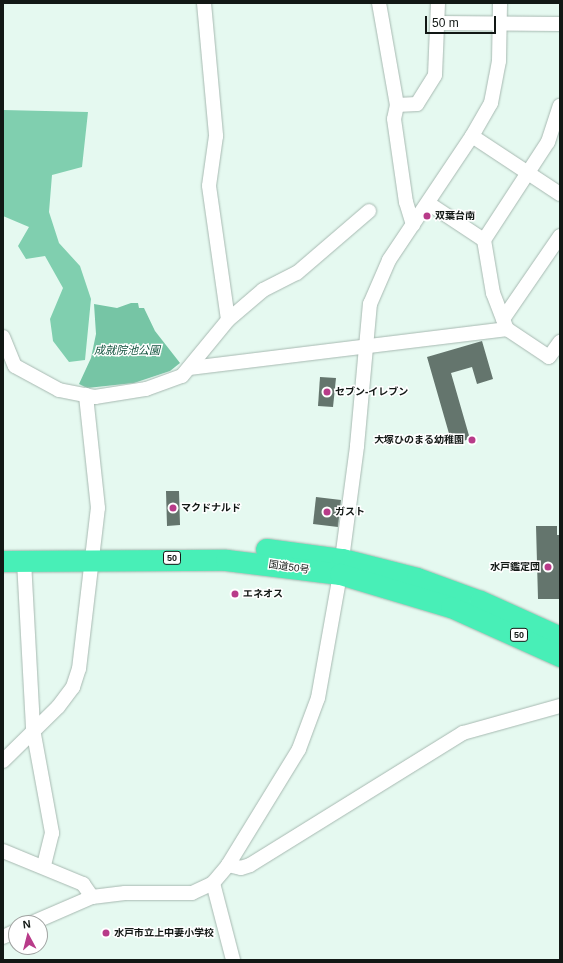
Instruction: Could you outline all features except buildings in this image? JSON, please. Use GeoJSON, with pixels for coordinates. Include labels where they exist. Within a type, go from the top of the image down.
{"type":"FeatureCollection","features":[{"type":"Feature","properties":{"kind":"highway","name":"国道50号"},"geometry":{"type":"LineString","coordinates":[[3,546],[341,566],[457,591],[560,637]]}},
{"type":"Feature","properties":{"kind":"highway","name":"国道50号"},"geometry":{"type":"LineString","coordinates":[[3,561],[93,552]]}},
{"type":"Feature","properties":{"kind":"highway","name":"国道50号"},"geometry":{"type":"LineString","coordinates":[[341,566],[451,606],[560,656]]}},
{"type":"Feature","properties":{"kind":"street"},"geometry":{"type":"LineString","coordinates":[[204,3],[216,136],[209,186],[228,320]]}},
{"type":"Feature","properties":{"kind":"street"},"geometry":{"type":"LineString","coordinates":[[379,3],[397,105],[394,119],[406,202],[413,226]]}},
{"type":"Feature","properties":{"kind":"street"},"geometry":{"type":"LineString","coordinates":[[397,105],[417,104],[435,75],[438,3]]}},
{"type":"Feature","properties":{"kind":"street"},"geometry":{"type":"LineString","coordinates":[[48,916],[92,897],[125,893],[192,893],[213,883],[228,864],[299,749],[313,718],[341,566],[365,346],[374,291],[388,260],[413,226],[472,136],[495,89],[500,24],[500,3]]}},
{"type":"Feature","properties":{"kind":"street"},"geometry":{"type":"LineString","coordinates":[[438,23],[560,24]]}},
{"type":"Feature","properties":{"kind":"street"},"geometry":{"type":"LineString","coordinates":[[560,106],[548,142],[529,174],[484,240],[493,293],[505,324],[549,357],[560,342]]}},
{"type":"Feature","properties":{"kind":"street"},"geometry":{"type":"LineString","coordinates":[[472,136],[560,194]]}},
{"type":"Feature","properties":{"kind":"street"},"geometry":{"type":"LineString","coordinates":[[428,203],[484,240]]}},
{"type":"Feature","properties":{"kind":"street"},"geometry":{"type":"LineString","coordinates":[[3,337],[15,366],[58,390],[86,396],[135,392],[182,376],[228,320],[263,290],[297,273],[369,211]]}},
{"type":"Feature","properties":{"kind":"street"},"geometry":{"type":"LineString","coordinates":[[190,368],[365,346],[505,324],[560,236]]}},
{"type":"Feature","properties":{"kind":"street"},"geometry":{"type":"LineString","coordinates":[[3,761],[33,729],[58,707],[73,687],[79,668],[93,552],[98,491],[86,396]]}},
{"type":"Feature","properties":{"kind":"street"},"geometry":{"type":"LineString","coordinates":[[24,560],[33,729],[52,833],[44,865]]}},
{"type":"Feature","properties":{"kind":"street"},"geometry":{"type":"LineString","coordinates":[[228,864],[241,868],[250,865],[463,733],[560,706]]}},
{"type":"Feature","properties":{"kind":"street"},"geometry":{"type":"LineString","coordinates":[[3,851],[44,865],[83,884],[92,897]]}},
{"type":"Feature","properties":{"kind":"street"},"geometry":{"type":"LineString","coordinates":[[213,883],[233,960]]}},
{"type":"Feature","properties":{"kind":"shaded area"},"geometry":{"type":"Polygon","coordinates":[[[3,110],[88,112],[82,167],[52,175],[49,212],[59,243],[80,266],[91,299],[85,360],[69,362],[53,341],[50,319],[63,288],[45,256],[26,259],[18,246],[29,227],[3,216],[3,110]]]}},
{"type":"Feature","properties":{"kind":"water","name":"成就院池公園"},"geometry":{"type":"Polygon","coordinates":[[[131,303],[138,303],[139,308],[144,308],[155,331],[180,363],[170,371],[134,383],[87,388],[79,384],[91,358],[96,334],[94,304],[117,308],[131,303]]]}},
{"type":"Feature","properties":{"kind":"place","name":"双葉台南"},"geometry":{"type":"Point","coordinates":[427,216]}},
{"type":"Feature","properties":{"kind":"place","name":"セブン-イレブン"},"geometry":{"type":"Point","coordinates":[327,392]}},
{"type":"Feature","properties":{"kind":"place","name":"大塚ひのまる幼稚園"},"geometry":{"type":"Point","coordinates":[472,440]}},
{"type":"Feature","properties":{"kind":"place","name":"マクドナルド"},"geometry":{"type":"Point","coordinates":[173,508]}},
{"type":"Feature","properties":{"kind":"place","name":"ガスト"},"geometry":{"type":"Point","coordinates":[327,512]}},
{"type":"Feature","properties":{"kind":"place","name":"水戸鑑定団"},"geometry":{"type":"Point","coordinates":[548,567]}},
{"type":"Feature","properties":{"kind":"place","name":"エネオス"},"geometry":{"type":"Point","coordinates":[235,594]}},
{"type":"Feature","properties":{"kind":"place","name":"水戸市立上中妻小学校"},"geometry":{"type":"Point","coordinates":[106,933]}}]}
